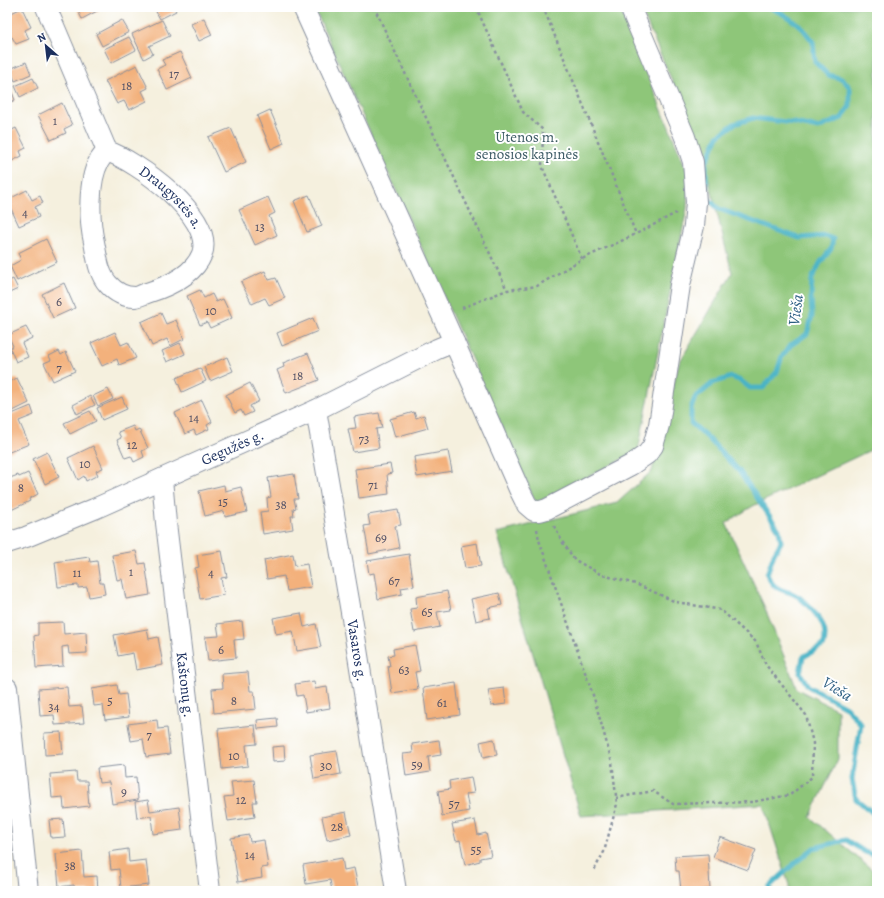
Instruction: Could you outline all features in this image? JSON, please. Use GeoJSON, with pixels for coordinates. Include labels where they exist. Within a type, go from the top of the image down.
{"type":"FeatureCollection","features":[{"type":"Feature","properties":{"kind":"street"},"geometry":{"type":"LineString","coordinates":[[46,7],[107,151]]}},
{"type":"Feature","properties":{"kind":"street"},"geometry":{"type":"LineString","coordinates":[[303,7],[519,489],[527,505],[540,510],[631,465],[647,454],[653,446],[659,425],[680,285],[694,226],[696,202],[693,162],[685,137],[630,7]]}},
{"type":"Feature","properties":{"kind":"street","name":"Draugystės a."},"geometry":{"type":"LineString","coordinates":[[107,151],[119,155],[167,189],[184,205],[196,222],[202,238],[202,253],[194,267],[178,279],[157,290],[136,297],[120,294],[108,284],[100,269],[92,235],[91,219],[94,176],[99,162],[107,151]]}},
{"type":"Feature","properties":{"kind":"street","name":"Gegužės g."},"geometry":{"type":"LineString","coordinates":[[7,543],[26,537],[162,479],[316,410],[437,349],[454,342]]}},
{"type":"Feature","properties":{"kind":"street","name":"Vasaros g."},"geometry":{"type":"LineString","coordinates":[[316,410],[351,612],[396,891]]}},
{"type":"Feature","properties":{"kind":"street","name":"Kaštonų g."},"geometry":{"type":"LineString","coordinates":[[162,479],[210,891]]}},
{"type":"Feature","properties":{"kind":"street"},"geometry":{"type":"LineString","coordinates":[[7,688],[28,891]]}},
{"type":"Feature","properties":{"kind":"path"},"geometry":{"type":"LineString","coordinates":[[374,7],[507,290]]}},
{"type":"Feature","properties":{"kind":"path"},"geometry":{"type":"LineString","coordinates":[[476,7],[523,112],[543,130],[542,166],[582,259]]}},
{"type":"Feature","properties":{"kind":"path"},"geometry":{"type":"LineString","coordinates":[[544,7],[636,234]]}},
{"type":"Feature","properties":{"kind":"path"},"geometry":{"type":"LineString","coordinates":[[462,308],[507,290],[537,286],[582,259],[636,234],[696,202]]}},
{"type":"Feature","properties":{"kind":"path"},"geometry":{"type":"LineString","coordinates":[[540,510],[575,560],[602,575],[636,584],[676,602],[721,610],[756,642],[766,665],[806,715],[808,722],[812,743],[812,777],[790,795],[752,802],[704,804],[672,804],[653,791],[616,798]]}},
{"type":"Feature","properties":{"kind":"path"},"geometry":{"type":"LineString","coordinates":[[540,510],[539,540],[594,698],[612,762],[617,804],[604,852],[593,872]]}},
{"type":"Feature","properties":{"kind":"green space","name":"Utenos m. senosios kapinės"},"geometry":{"type":"Polygon","coordinates":[[[314,7],[619,7],[688,173],[687,208],[638,451],[536,503],[314,7]]]}},
{"type":"Feature","properties":{"kind":"green space"},"geometry":{"type":"Polygon","coordinates":[[[640,7],[877,7],[877,447],[753,506],[726,523],[764,606],[797,689],[838,710],[838,759],[810,817],[877,874],[874,891],[789,891],[789,885],[763,804],[581,816],[497,533],[617,503],[652,471],[679,363],[732,273],[700,145],[640,7]]]}},
{"type":"Feature","properties":{"kind":"building"},"geometry":{"type":"Polygon","coordinates":[[[76,7],[98,7],[99,10],[82,19],[76,7]]]}},
{"type":"Feature","properties":{"kind":"building"},"geometry":{"type":"Polygon","coordinates":[[[174,7],[176,11],[160,19],[154,8],[174,7]]]}},
{"type":"Feature","properties":{"kind":"building"},"geometry":{"type":"Polygon","coordinates":[[[22,8],[31,27],[25,30],[29,39],[16,44],[12,37],[7,39],[7,15],[22,8]]]}},
{"type":"Feature","properties":{"kind":"building"},"geometry":{"type":"Polygon","coordinates":[[[204,18],[212,35],[199,41],[191,24],[204,18]]]}},
{"type":"Feature","properties":{"kind":"building"},"geometry":{"type":"Polygon","coordinates":[[[122,20],[129,32],[102,46],[96,34],[122,20]]]}},
{"type":"Feature","properties":{"kind":"building"},"geometry":{"type":"Polygon","coordinates":[[[162,20],[170,36],[149,46],[153,54],[144,59],[132,34],[162,20]]]}},
{"type":"Feature","properties":{"kind":"building"},"geometry":{"type":"Polygon","coordinates":[[[129,37],[136,50],[111,63],[104,49],[129,37]]]}},
{"type":"Feature","properties":{"kind":"building"},"geometry":{"type":"Polygon","coordinates":[[[180,52],[192,78],[167,90],[157,69],[165,65],[162,60],[180,52]]]}},
{"type":"Feature","properties":{"kind":"building"},"geometry":{"type":"Polygon","coordinates":[[[26,62],[31,74],[15,81],[10,69],[26,62]]]}},
{"type":"Feature","properties":{"kind":"building"},"geometry":{"type":"Polygon","coordinates":[[[137,65],[148,88],[142,91],[147,101],[129,110],[124,101],[117,104],[105,81],[137,65]]]}},
{"type":"Feature","properties":{"kind":"building"},"geometry":{"type":"Polygon","coordinates":[[[33,78],[38,88],[20,97],[15,86],[33,78]]]}},
{"type":"Feature","properties":{"kind":"building"},"geometry":{"type":"Polygon","coordinates":[[[10,87],[15,100],[7,104],[7,89],[10,87]]]}},
{"type":"Feature","properties":{"kind":"building"},"geometry":{"type":"Polygon","coordinates":[[[62,103],[72,125],[64,129],[66,133],[51,140],[38,115],[62,103]]]}},
{"type":"Feature","properties":{"kind":"building"},"geometry":{"type":"Polygon","coordinates":[[[270,110],[284,143],[271,149],[257,116],[270,110]]]}},
{"type":"Feature","properties":{"kind":"building"},"geometry":{"type":"Polygon","coordinates":[[[10,125],[12,130],[16,128],[26,148],[20,151],[22,156],[12,161],[10,157],[7,158],[7,127],[10,125]]]}},
{"type":"Feature","properties":{"kind":"building"},"geometry":{"type":"Polygon","coordinates":[[[231,128],[246,162],[224,172],[208,137],[231,128]]]}},
{"type":"Feature","properties":{"kind":"building"},"geometry":{"type":"Polygon","coordinates":[[[27,190],[32,200],[40,196],[43,203],[35,207],[39,217],[19,226],[7,200],[27,190]]]}},
{"type":"Feature","properties":{"kind":"building"},"geometry":{"type":"Polygon","coordinates":[[[309,195],[322,226],[307,232],[294,201],[309,195]]]}},
{"type":"Feature","properties":{"kind":"building"},"geometry":{"type":"Polygon","coordinates":[[[268,197],[275,213],[269,216],[277,235],[255,245],[239,210],[268,197]]]}},
{"type":"Feature","properties":{"kind":"building"},"geometry":{"type":"Polygon","coordinates":[[[46,239],[57,262],[17,281],[10,266],[21,260],[18,253],[46,239]]]}},
{"type":"Feature","properties":{"kind":"building"},"geometry":{"type":"Polygon","coordinates":[[[265,271],[269,280],[276,278],[285,298],[269,305],[265,298],[252,304],[241,282],[265,271]]]}},
{"type":"Feature","properties":{"kind":"building"},"geometry":{"type":"Polygon","coordinates":[[[13,279],[18,289],[7,294],[7,282],[13,279]]]}},
{"type":"Feature","properties":{"kind":"building"},"geometry":{"type":"Polygon","coordinates":[[[64,283],[75,308],[53,318],[42,294],[64,283]]]}},
{"type":"Feature","properties":{"kind":"building"},"geometry":{"type":"Polygon","coordinates":[[[200,290],[204,298],[212,294],[216,302],[223,299],[232,318],[210,328],[207,322],[200,325],[187,296],[200,290]]]}},
{"type":"Feature","properties":{"kind":"building"},"geometry":{"type":"Polygon","coordinates":[[[161,313],[166,324],[176,320],[184,339],[170,346],[167,339],[152,346],[141,322],[161,313]]]}},
{"type":"Feature","properties":{"kind":"building"},"geometry":{"type":"Polygon","coordinates":[[[313,318],[318,331],[282,346],[277,333],[313,318]]]}},
{"type":"Feature","properties":{"kind":"building"},"geometry":{"type":"Polygon","coordinates":[[[26,327],[32,338],[22,343],[28,357],[16,362],[10,348],[13,346],[8,335],[26,327]]]}},
{"type":"Feature","properties":{"kind":"building"},"geometry":{"type":"Polygon","coordinates":[[[115,332],[121,345],[128,342],[136,358],[119,365],[117,359],[102,366],[91,343],[115,332]]]}},
{"type":"Feature","properties":{"kind":"building"},"geometry":{"type":"Polygon","coordinates":[[[180,343],[185,354],[167,362],[162,351],[180,343]]]}},
{"type":"Feature","properties":{"kind":"building"},"geometry":{"type":"Polygon","coordinates":[[[59,351],[61,355],[66,352],[75,371],[53,381],[44,363],[51,360],[49,356],[59,351]]]}},
{"type":"Feature","properties":{"kind":"building"},"geometry":{"type":"Polygon","coordinates":[[[308,353],[319,380],[286,393],[277,370],[284,367],[283,363],[308,353]]]}},
{"type":"Feature","properties":{"kind":"building"},"geometry":{"type":"Polygon","coordinates":[[[227,357],[233,371],[210,381],[204,367],[227,357]]]}},
{"type":"Feature","properties":{"kind":"building"},"geometry":{"type":"Polygon","coordinates":[[[200,368],[206,381],[182,392],[176,378],[200,368]]]}},
{"type":"Feature","properties":{"kind":"building"},"geometry":{"type":"Polygon","coordinates":[[[17,378],[29,403],[11,412],[7,403],[7,383],[17,378]]]}},
{"type":"Feature","properties":{"kind":"building"},"geometry":{"type":"Polygon","coordinates":[[[250,383],[259,401],[250,406],[253,412],[244,416],[241,410],[235,413],[226,395],[250,383]]]}},
{"type":"Feature","properties":{"kind":"building"},"geometry":{"type":"Polygon","coordinates":[[[108,389],[113,399],[98,406],[93,396],[108,389]]]}},
{"type":"Feature","properties":{"kind":"building"},"geometry":{"type":"Polygon","coordinates":[[[90,396],[95,405],[77,414],[73,405],[90,396]]]}},
{"type":"Feature","properties":{"kind":"building"},"geometry":{"type":"Polygon","coordinates":[[[122,397],[127,409],[102,420],[97,408],[122,397]]]}},
{"type":"Feature","properties":{"kind":"building"},"geometry":{"type":"Polygon","coordinates":[[[202,400],[212,422],[207,425],[209,429],[196,435],[194,430],[185,434],[175,413],[202,400]]]}},
{"type":"Feature","properties":{"kind":"building"},"geometry":{"type":"Polygon","coordinates":[[[31,406],[34,415],[19,421],[29,444],[7,453],[7,416],[31,406]]]}},
{"type":"Feature","properties":{"kind":"building"},"geometry":{"type":"Polygon","coordinates":[[[90,411],[96,421],[70,434],[64,423],[90,411]]]}},
{"type":"Feature","properties":{"kind":"building"},"geometry":{"type":"Polygon","coordinates":[[[414,412],[416,418],[424,415],[428,428],[395,437],[390,419],[414,412]]]}},
{"type":"Feature","properties":{"kind":"building"},"geometry":{"type":"Polygon","coordinates":[[[379,413],[382,428],[376,429],[379,448],[353,452],[348,429],[356,428],[354,417],[379,413]]]}},
{"type":"Feature","properties":{"kind":"building"},"geometry":{"type":"Polygon","coordinates":[[[133,426],[135,431],[139,429],[148,448],[142,451],[144,457],[134,462],[131,456],[125,458],[117,440],[121,438],[118,432],[133,426]]]}},
{"type":"Feature","properties":{"kind":"building"},"geometry":{"type":"Polygon","coordinates":[[[93,446],[103,468],[96,471],[98,475],[86,481],[84,476],[78,480],[68,458],[93,446]]]}},
{"type":"Feature","properties":{"kind":"building"},"geometry":{"type":"Polygon","coordinates":[[[448,451],[452,471],[417,477],[414,457],[448,451]]]}},
{"type":"Feature","properties":{"kind":"building"},"geometry":{"type":"Polygon","coordinates":[[[47,452],[59,477],[45,484],[33,459],[47,452]]]}},
{"type":"Feature","properties":{"kind":"building"},"geometry":{"type":"Polygon","coordinates":[[[390,464],[392,473],[387,474],[389,494],[359,498],[355,469],[390,464]]]}},
{"type":"Feature","properties":{"kind":"building"},"geometry":{"type":"Polygon","coordinates":[[[28,473],[38,494],[29,499],[30,501],[11,510],[7,502],[7,479],[18,475],[19,477],[28,473]]]}},
{"type":"Feature","properties":{"kind":"building"},"geometry":{"type":"Polygon","coordinates":[[[294,474],[298,499],[294,499],[296,508],[293,509],[294,516],[291,516],[293,529],[263,534],[260,512],[268,511],[267,498],[271,497],[268,478],[294,474]]]}},
{"type":"Feature","properties":{"kind":"building"},"geometry":{"type":"Polygon","coordinates":[[[224,485],[225,491],[241,487],[247,512],[225,517],[224,511],[205,516],[199,491],[224,485]]]}},
{"type":"Feature","properties":{"kind":"building"},"geometry":{"type":"Polygon","coordinates":[[[398,510],[401,525],[395,526],[399,548],[369,554],[364,526],[370,525],[368,515],[398,510]]]}},
{"type":"Feature","properties":{"kind":"building"},"geometry":{"type":"Polygon","coordinates":[[[477,543],[481,566],[465,568],[461,546],[477,543]]]}},
{"type":"Feature","properties":{"kind":"building"},"geometry":{"type":"Polygon","coordinates":[[[136,551],[139,564],[145,563],[150,595],[126,599],[122,579],[117,580],[112,555],[136,551]]]}},
{"type":"Feature","properties":{"kind":"building"},"geometry":{"type":"Polygon","coordinates":[[[222,551],[227,577],[221,578],[224,595],[200,599],[195,568],[199,567],[197,555],[222,551]]]}},
{"type":"Feature","properties":{"kind":"building"},"geometry":{"type":"Polygon","coordinates":[[[293,554],[295,566],[307,564],[311,587],[287,591],[284,576],[267,579],[264,560],[293,554]]]}},
{"type":"Feature","properties":{"kind":"building"},"geometry":{"type":"Polygon","coordinates":[[[409,554],[414,586],[401,588],[402,594],[378,599],[374,573],[369,574],[367,561],[409,554]]]}},
{"type":"Feature","properties":{"kind":"building"},"geometry":{"type":"Polygon","coordinates":[[[89,557],[90,562],[97,561],[100,583],[103,583],[105,594],[89,597],[87,587],[78,588],[78,585],[58,587],[55,562],[89,557]]]}},
{"type":"Feature","properties":{"kind":"building"},"geometry":{"type":"Polygon","coordinates":[[[447,591],[451,610],[437,612],[440,627],[414,632],[410,609],[417,608],[416,597],[447,591]]]}},
{"type":"Feature","properties":{"kind":"building"},"geometry":{"type":"Polygon","coordinates":[[[499,593],[502,605],[488,608],[490,618],[476,621],[471,599],[499,593]]]}},
{"type":"Feature","properties":{"kind":"building"},"geometry":{"type":"Polygon","coordinates":[[[301,613],[304,627],[316,624],[321,647],[297,651],[293,631],[276,634],[273,618],[301,613]]]}},
{"type":"Feature","properties":{"kind":"building"},"geometry":{"type":"Polygon","coordinates":[[[242,621],[244,639],[234,640],[236,658],[208,661],[205,637],[219,636],[217,624],[242,621]]]}},
{"type":"Feature","properties":{"kind":"building"},"geometry":{"type":"Polygon","coordinates":[[[63,622],[64,634],[86,632],[87,653],[69,654],[68,646],[62,647],[63,666],[36,668],[34,636],[38,635],[38,623],[63,622]]]}},
{"type":"Feature","properties":{"kind":"building"},"geometry":{"type":"Polygon","coordinates":[[[147,629],[149,639],[158,637],[163,665],[136,670],[133,653],[118,656],[114,635],[147,629]]]}},
{"type":"Feature","properties":{"kind":"building"},"geometry":{"type":"Polygon","coordinates":[[[415,645],[420,671],[415,672],[418,689],[392,693],[388,656],[394,655],[393,649],[415,645]]]}},
{"type":"Feature","properties":{"kind":"building"},"geometry":{"type":"Polygon","coordinates":[[[248,672],[250,691],[254,691],[256,709],[214,713],[212,689],[223,688],[222,674],[248,672]]]}},
{"type":"Feature","properties":{"kind":"building"},"geometry":{"type":"Polygon","coordinates":[[[314,681],[315,689],[327,687],[330,708],[306,712],[303,695],[297,696],[295,684],[314,681]]]}},
{"type":"Feature","properties":{"kind":"building"},"geometry":{"type":"Polygon","coordinates":[[[456,683],[460,715],[427,720],[423,688],[456,683]]]}},
{"type":"Feature","properties":{"kind":"building"},"geometry":{"type":"Polygon","coordinates":[[[117,685],[119,695],[126,694],[129,717],[105,720],[103,705],[94,706],[92,689],[117,685]]]}},
{"type":"Feature","properties":{"kind":"building"},"geometry":{"type":"Polygon","coordinates":[[[67,687],[69,707],[82,706],[84,723],[55,725],[54,715],[40,716],[38,689],[67,687]]]}},
{"type":"Feature","properties":{"kind":"building"},"geometry":{"type":"Polygon","coordinates":[[[504,688],[506,704],[491,706],[488,690],[504,688]]]}},
{"type":"Feature","properties":{"kind":"building"},"geometry":{"type":"Polygon","coordinates":[[[277,718],[278,727],[258,729],[257,720],[277,718]]]}},
{"type":"Feature","properties":{"kind":"building"},"geometry":{"type":"Polygon","coordinates":[[[157,720],[158,729],[167,728],[170,754],[146,757],[143,739],[131,741],[128,724],[157,720]]]}},
{"type":"Feature","properties":{"kind":"building"},"geometry":{"type":"Polygon","coordinates":[[[255,725],[257,744],[246,745],[248,766],[222,769],[218,729],[255,725]]]}},
{"type":"Feature","properties":{"kind":"building"},"geometry":{"type":"Polygon","coordinates":[[[61,732],[63,754],[45,755],[44,733],[61,732]]]}},
{"type":"Feature","properties":{"kind":"building"},"geometry":{"type":"Polygon","coordinates":[[[494,739],[497,755],[483,758],[480,742],[494,739]]]}},
{"type":"Feature","properties":{"kind":"building"},"geometry":{"type":"Polygon","coordinates":[[[439,740],[441,755],[428,757],[430,772],[406,776],[403,754],[413,753],[412,744],[439,740]]]}},
{"type":"Feature","properties":{"kind":"building"},"geometry":{"type":"Polygon","coordinates":[[[284,746],[285,761],[273,762],[272,747],[284,746]]]}},
{"type":"Feature","properties":{"kind":"building"},"geometry":{"type":"Polygon","coordinates":[[[337,751],[341,774],[314,779],[310,755],[337,751]]]}},
{"type":"Feature","properties":{"kind":"building"},"geometry":{"type":"Polygon","coordinates":[[[124,765],[125,778],[136,777],[138,800],[112,804],[109,782],[99,783],[97,768],[124,765]]]}},
{"type":"Feature","properties":{"kind":"building"},"geometry":{"type":"Polygon","coordinates":[[[76,772],[77,781],[87,781],[89,806],[64,809],[63,797],[52,798],[50,774],[76,772]]]}},
{"type":"Feature","properties":{"kind":"building"},"geometry":{"type":"Polygon","coordinates":[[[471,777],[474,793],[466,794],[469,811],[442,816],[438,791],[450,789],[449,781],[471,777]]]}},
{"type":"Feature","properties":{"kind":"building"},"geometry":{"type":"Polygon","coordinates":[[[254,780],[257,802],[253,802],[255,817],[228,821],[224,797],[233,796],[231,782],[254,780]]]}},
{"type":"Feature","properties":{"kind":"building"},"geometry":{"type":"Polygon","coordinates":[[[148,800],[150,811],[179,807],[182,830],[153,834],[151,816],[137,818],[135,802],[148,800]]]}},
{"type":"Feature","properties":{"kind":"building"},"geometry":{"type":"Polygon","coordinates":[[[346,812],[351,835],[327,840],[322,817],[346,812]]]}},
{"type":"Feature","properties":{"kind":"building"},"geometry":{"type":"Polygon","coordinates":[[[63,819],[65,837],[51,838],[49,820],[63,819]]]}},
{"type":"Feature","properties":{"kind":"building"},"geometry":{"type":"Polygon","coordinates":[[[475,820],[478,835],[486,833],[491,856],[480,858],[480,861],[465,865],[460,840],[456,841],[452,824],[475,820]]]}},
{"type":"Feature","properties":{"kind":"building"},"geometry":{"type":"Polygon","coordinates":[[[249,835],[250,842],[264,840],[268,867],[261,868],[262,878],[238,882],[231,838],[249,835]]]}},
{"type":"Feature","properties":{"kind":"building"},"geometry":{"type":"Polygon","coordinates":[[[720,837],[756,850],[748,870],[713,857],[720,837]]]}},
{"type":"Feature","properties":{"kind":"building"},"geometry":{"type":"Polygon","coordinates":[[[128,849],[129,862],[146,860],[149,885],[121,888],[119,869],[111,870],[109,852],[128,849]]]}},
{"type":"Feature","properties":{"kind":"building"},"geometry":{"type":"Polygon","coordinates":[[[82,851],[84,877],[97,876],[98,891],[75,891],[74,885],[59,887],[56,854],[82,851]]]}},
{"type":"Feature","properties":{"kind":"building"},"geometry":{"type":"Polygon","coordinates":[[[708,854],[710,889],[681,891],[679,871],[676,871],[675,856],[708,854]]]}},
{"type":"Feature","properties":{"kind":"building"},"geometry":{"type":"Polygon","coordinates":[[[342,858],[344,870],[354,868],[359,891],[332,891],[330,880],[306,884],[303,865],[342,858]]]}},
{"type":"Feature","properties":{"kind":"waterway","name":"Vieša"},"geometry":{"type":"LineString","coordinates":[[769,7],[801,26],[813,42],[815,62],[828,75],[843,79],[850,88],[850,106],[842,118],[818,128],[794,123],[753,118],[734,124],[718,136],[706,163],[706,197],[719,209],[799,238],[825,236],[833,239],[831,249],[820,263],[812,279],[812,316],[807,334],[791,345],[782,356],[777,372],[763,388],[750,388],[741,381],[731,377],[713,383],[695,398],[691,408],[691,423],[707,437],[739,471],[779,530],[781,542],[774,554],[767,574],[777,588],[794,594],[809,606],[821,622],[825,633],[824,645],[803,657],[800,673],[808,686],[846,707],[861,724],[852,779],[856,799],[877,818]]}},
{"type":"Feature","properties":{"kind":"waterway","name":"Vieša"},"geometry":{"type":"LineString","coordinates":[[771,891],[769,887],[814,848],[846,840],[865,852],[877,856]]}}]}
